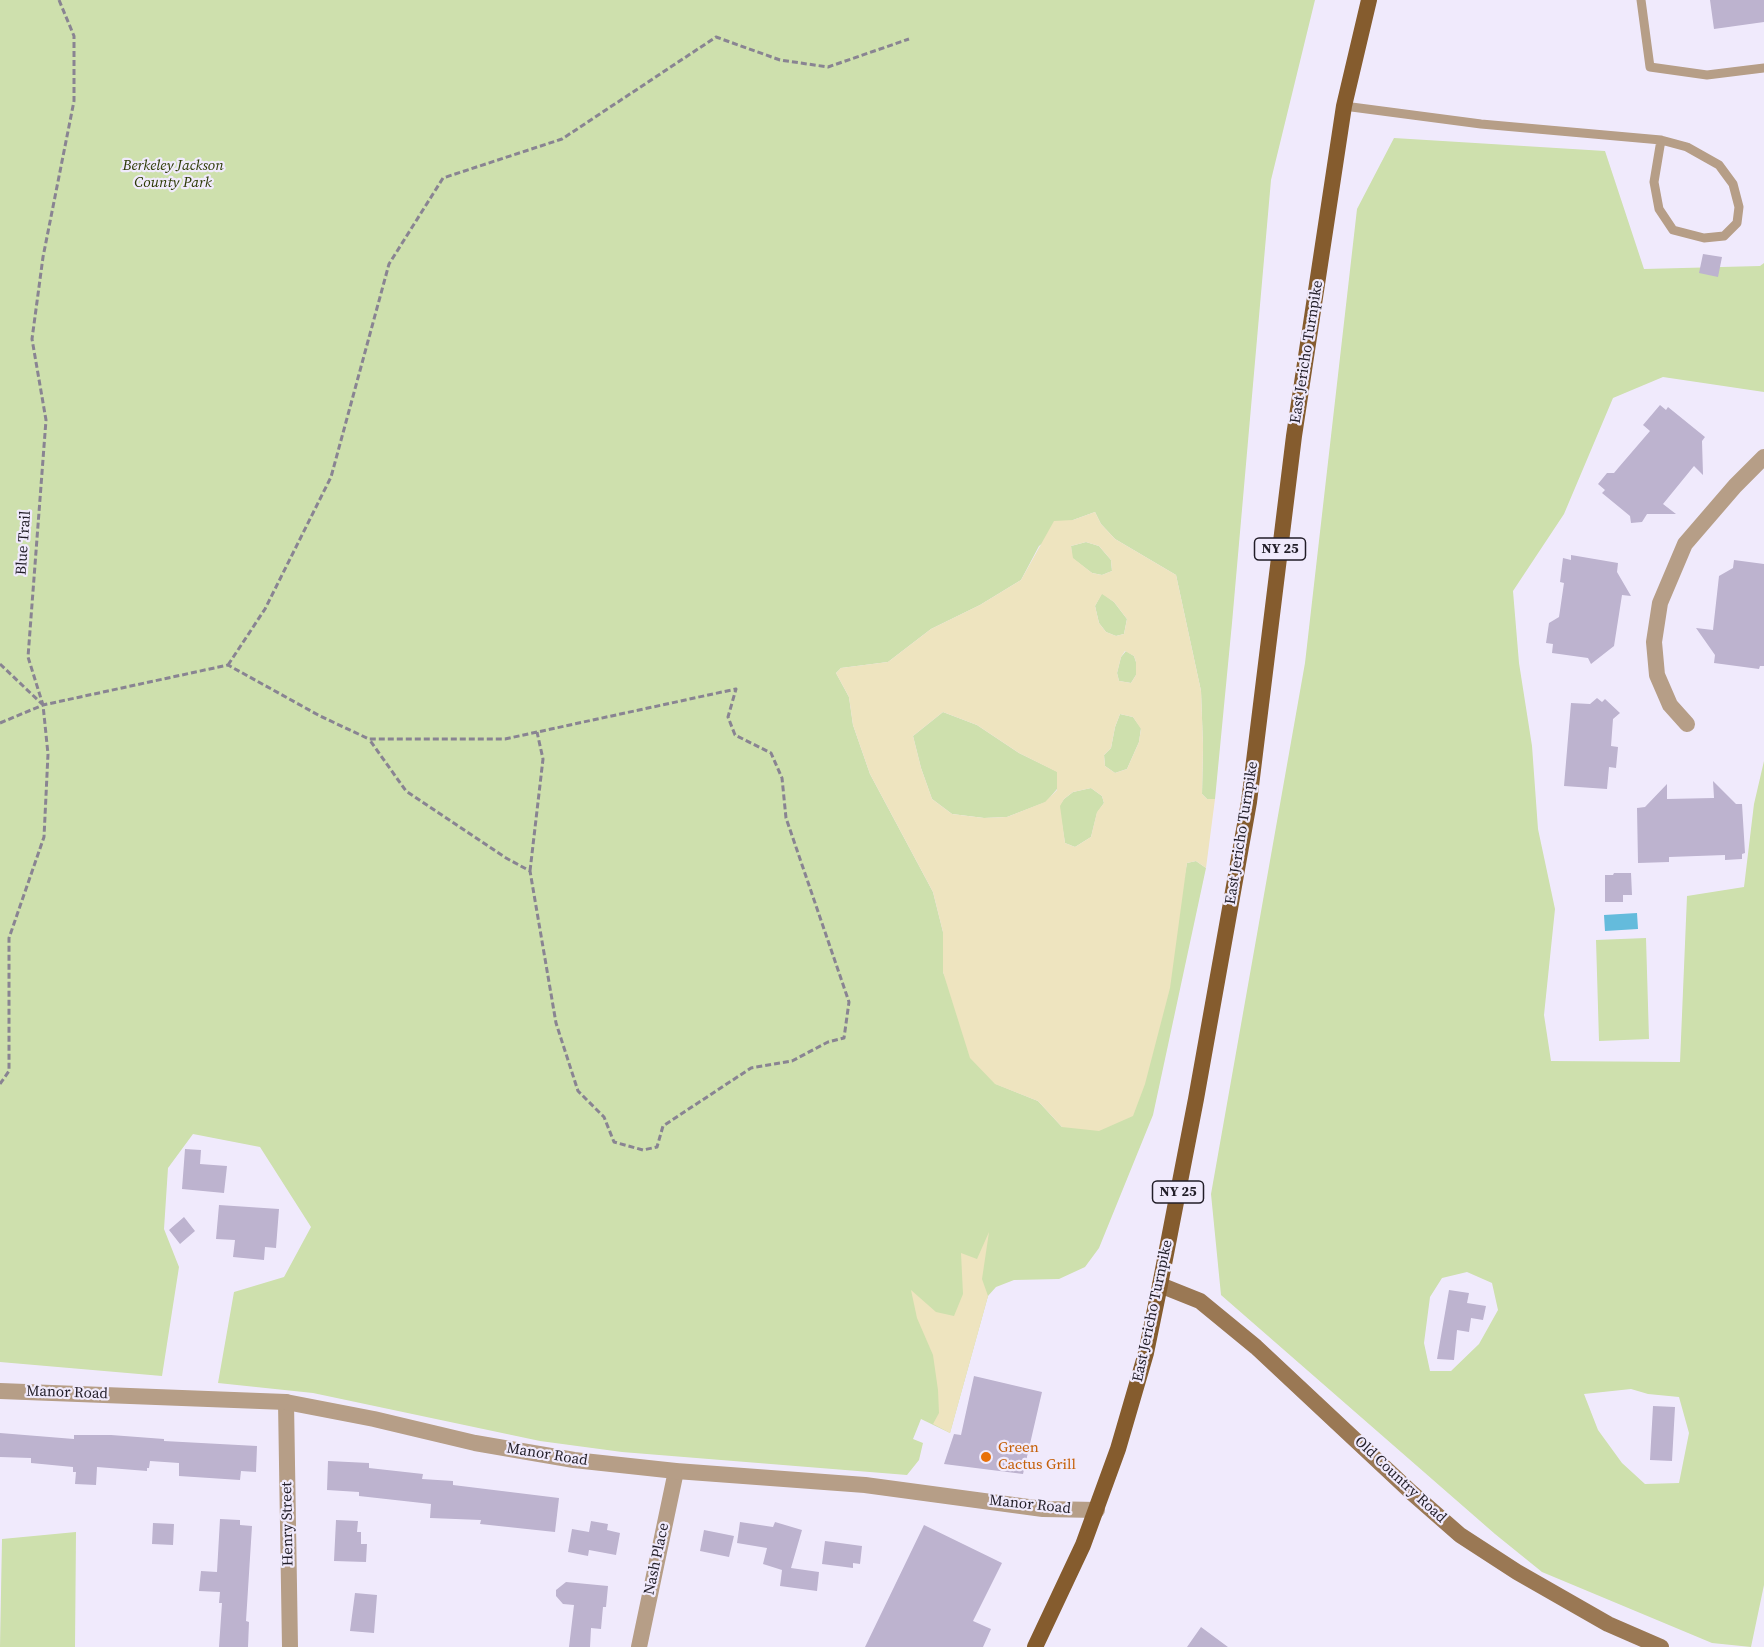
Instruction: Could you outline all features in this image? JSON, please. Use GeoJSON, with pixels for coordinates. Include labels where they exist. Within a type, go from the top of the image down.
{"type":"FeatureCollection","features":[{"type":"Feature","properties":{"kind":"main road","name":"East Jericho Turnpike"},"geometry":{"type":"LineString","coordinates":[[1035,1647],[1097,1510],[1118,1449],[1146,1353],[1160,1285],[1249,802],[1294,436],[1344,106],[1369,0]]}},
{"type":"Feature","properties":{"kind":"main road","name":"Old Country Road"},"geometry":{"type":"LineString","coordinates":[[1160,1285],[1200,1301],[1256,1347],[1460,1535],[1517,1572],[1608,1624],[1661,1647]]}},
{"type":"Feature","properties":{"kind":"street"},"geometry":{"type":"LineString","coordinates":[[1687,724],[1670,705],[1657,675],[1654,642],[1660,603],[1685,544],[1735,486],[1764,458]]}},
{"type":"Feature","properties":{"kind":"street","name":"Manor Road"},"geometry":{"type":"LineString","coordinates":[[0,1392],[286,1402],[374,1419],[475,1443],[574,1460],[676,1471],[866,1485],[1043,1509],[1097,1510]]}},
{"type":"Feature","properties":{"kind":"street","name":"Henry Street"},"geometry":{"type":"LineString","coordinates":[[286,1402],[290,1647]]}},
{"type":"Feature","properties":{"kind":"street","name":"Nash Place"},"geometry":{"type":"LineString","coordinates":[[639,1647],[676,1471]]}},
{"type":"Feature","properties":{"kind":"lane"},"geometry":{"type":"LineString","coordinates":[[1641,0],[1650,67],[1707,75],[1764,68]]}},
{"type":"Feature","properties":{"kind":"lane"},"geometry":{"type":"LineString","coordinates":[[1344,106],[1481,124],[1660,140],[1687,147],[1719,165],[1734,184],[1739,207],[1737,223],[1724,236],[1704,238],[1673,230],[1659,209],[1654,182],[1660,140]]}},
{"type":"Feature","properties":{"kind":"path","name":"Blue Trail"},"geometry":{"type":"LineString","coordinates":[[0,1084],[9,1071],[9,938],[44,837],[48,754],[43,705],[28,657],[46,420],[32,339],[43,257],[74,101],[74,36],[59,0]]}},
{"type":"Feature","properties":{"kind":"path"},"geometry":{"type":"LineString","coordinates":[[228,665],[265,609],[331,477],[389,264],[444,178],[562,139],[716,37],[780,60],[828,67],[909,39]]}},
{"type":"Feature","properties":{"kind":"path"},"geometry":{"type":"LineString","coordinates":[[0,664],[43,705]]}},
{"type":"Feature","properties":{"kind":"path"},"geometry":{"type":"LineString","coordinates":[[0,723],[43,705],[228,665],[320,716],[369,739],[505,739],[537,732],[736,690],[728,717],[735,735],[771,753],[782,777],[786,818],[849,1002],[844,1038],[828,1042],[792,1061],[751,1068],[709,1098],[663,1126],[657,1147],[643,1150],[614,1142],[604,1117],[578,1091],[556,1023],[530,871],[543,759],[537,732]]}},
{"type":"Feature","properties":{"kind":"path"},"geometry":{"type":"LineString","coordinates":[[369,739],[406,791],[506,858],[530,871]]}},
{"type":"Feature","properties":{"kind":"green space","name":"Berkeley Jackson County Park"},"geometry":{"type":"Polygon","coordinates":[[[0,0],[1315,0],[1271,180],[1215,799],[1207,799],[1202,794],[1201,691],[1176,575],[1115,539],[1101,524],[1095,512],[1073,520],[1039,546],[1021,580],[980,605],[931,629],[888,662],[841,668],[836,673],[849,697],[853,725],[870,774],[933,892],[943,932],[943,972],[996,1084],[1038,1101],[1062,1127],[1181,894],[1187,863],[1196,861],[1206,868],[1153,1115],[1099,1248],[1085,1267],[1059,1279],[1014,1280],[996,1287],[988,1296],[950,1433],[921,1419],[913,1439],[923,1443],[919,1460],[907,1475],[622,1452],[540,1441],[313,1393],[218,1383],[234,1292],[284,1277],[311,1227],[260,1147],[193,1134],[168,1168],[164,1229],[179,1267],[162,1376],[0,1362],[0,0]]]}},
{"type":"Feature","properties":{"kind":"green space"},"geometry":{"type":"Polygon","coordinates":[[[1394,138],[1605,151],[1644,269],[1760,266],[1764,263],[1764,392],[1663,377],[1613,398],[1564,514],[1513,591],[1519,663],[1532,746],[1538,829],[1555,909],[1544,1015],[1551,1061],[1680,1062],[1687,896],[1744,887],[1754,804],[1764,761],[1764,1585],[1751,1647],[1712,1643],[1542,1572],[1495,1534],[1221,1295],[1211,1194],[1305,663],[1357,209],[1394,138]],[[1467,1272],[1442,1278],[1430,1297],[1424,1343],[1430,1371],[1451,1371],[1479,1344],[1498,1310],[1492,1283],[1467,1272]],[[1631,1389],[1584,1394],[1598,1430],[1622,1463],[1645,1484],[1679,1483],[1689,1433],[1679,1397],[1648,1394],[1631,1389]]]}},
{"type":"Feature","properties":{"kind":"green space"},"geometry":{"type":"Polygon","coordinates":[[[1086,542],[1099,546],[1111,560],[1112,571],[1102,575],[1092,573],[1072,558],[1071,546],[1086,542]]]}},
{"type":"Feature","properties":{"kind":"green space"},"geometry":{"type":"Polygon","coordinates":[[[1102,593],[1114,602],[1127,619],[1124,634],[1116,636],[1106,632],[1099,623],[1095,606],[1102,593]]]}},
{"type":"Feature","properties":{"kind":"green space"},"geometry":{"type":"Polygon","coordinates":[[[1126,651],[1134,656],[1136,662],[1136,675],[1131,683],[1119,681],[1117,673],[1121,657],[1126,651]]]}},
{"type":"Feature","properties":{"kind":"green space"},"geometry":{"type":"Polygon","coordinates":[[[943,712],[977,725],[1019,753],[1058,772],[1057,789],[1046,802],[1007,817],[984,818],[952,814],[932,799],[913,736],[943,712]]]}},
{"type":"Feature","properties":{"kind":"green space"},"geometry":{"type":"Polygon","coordinates":[[[1120,714],[1133,717],[1141,728],[1139,742],[1127,769],[1115,773],[1105,766],[1104,755],[1111,748],[1120,714]]]}},
{"type":"Feature","properties":{"kind":"green space"},"geometry":{"type":"Polygon","coordinates":[[[1091,788],[1102,796],[1104,803],[1097,813],[1091,837],[1075,847],[1065,843],[1059,806],[1073,792],[1091,788]]]}},
{"type":"Feature","properties":{"kind":"green space"},"geometry":{"type":"Polygon","coordinates":[[[1646,938],[1649,1039],[1599,1041],[1596,940],[1646,938]]]}},
{"type":"Feature","properties":{"kind":"green space"},"geometry":{"type":"Polygon","coordinates":[[[76,1532],[75,1647],[0,1647],[2,1539],[76,1532]]]}},
{"type":"Feature","properties":{"kind":"sand"},"geometry":{"type":"Polygon","coordinates":[[[1095,512],[1101,524],[1115,539],[1176,575],[1201,691],[1202,794],[1207,799],[1215,799],[1206,868],[1196,861],[1187,863],[1170,988],[1145,1084],[1133,1116],[1099,1131],[1062,1127],[1038,1101],[995,1084],[970,1058],[943,972],[943,932],[933,892],[870,774],[853,725],[849,697],[836,673],[841,668],[888,662],[931,629],[980,605],[1021,580],[1054,521],[1073,520],[1095,512]],[[1086,542],[1071,546],[1073,558],[1092,573],[1102,575],[1112,571],[1111,560],[1099,546],[1086,542]],[[1102,594],[1095,606],[1099,623],[1106,632],[1116,636],[1124,634],[1127,619],[1114,602],[1102,594]],[[1125,651],[1117,673],[1119,681],[1131,683],[1136,675],[1134,656],[1125,651]],[[943,712],[913,736],[932,799],[952,814],[984,818],[1007,817],[1045,802],[1057,790],[1057,772],[1019,753],[977,725],[943,712]],[[1120,714],[1111,748],[1104,755],[1105,766],[1115,773],[1127,769],[1139,742],[1141,729],[1133,717],[1120,714]],[[1091,788],[1073,792],[1064,799],[1060,806],[1065,843],[1075,847],[1091,837],[1097,812],[1104,803],[1102,796],[1091,788]]]}},
{"type":"Feature","properties":{"kind":"sand"},"geometry":{"type":"Polygon","coordinates":[[[989,1232],[982,1279],[988,1296],[950,1433],[933,1424],[939,1413],[933,1355],[917,1318],[911,1290],[936,1312],[954,1316],[963,1294],[961,1253],[977,1259],[989,1232]]]}},
{"type":"Feature","properties":{"kind":"water"},"geometry":{"type":"Polygon","coordinates":[[[1637,913],[1638,929],[1605,931],[1604,915],[1637,913]]]}},
{"type":"Feature","properties":{"kind":"building"},"geometry":{"type":"Polygon","coordinates":[[[1710,0],[1764,0],[1764,22],[1714,29],[1710,0]]]}},
{"type":"Feature","properties":{"kind":"building"},"geometry":{"type":"Polygon","coordinates":[[[1703,254],[1722,257],[1718,277],[1699,273],[1703,254]]]}},
{"type":"Feature","properties":{"kind":"building"},"geometry":{"type":"Polygon","coordinates":[[[1660,405],[1666,410],[1668,407],[1705,437],[1702,441],[1703,475],[1694,466],[1663,504],[1676,514],[1647,514],[1642,522],[1631,523],[1630,516],[1602,493],[1605,490],[1598,484],[1607,473],[1614,473],[1650,431],[1643,425],[1660,405]]]}},
{"type":"Feature","properties":{"kind":"building"},"geometry":{"type":"Polygon","coordinates":[[[1571,555],[1618,563],[1617,572],[1631,596],[1622,595],[1614,646],[1591,664],[1588,658],[1552,653],[1553,644],[1546,643],[1549,623],[1559,617],[1564,583],[1560,582],[1563,558],[1571,560],[1571,555]]]}},
{"type":"Feature","properties":{"kind":"building"},"geometry":{"type":"Polygon","coordinates":[[[1734,560],[1764,564],[1764,666],[1760,666],[1759,669],[1714,663],[1715,655],[1696,628],[1713,630],[1719,576],[1733,568],[1734,560]]]}},
{"type":"Feature","properties":{"kind":"building"},"geometry":{"type":"Polygon","coordinates":[[[1597,698],[1602,702],[1605,699],[1620,713],[1613,719],[1611,746],[1618,747],[1616,768],[1609,767],[1607,789],[1564,786],[1571,703],[1590,704],[1597,698]]]}},
{"type":"Feature","properties":{"kind":"building"},"geometry":{"type":"Polygon","coordinates":[[[1713,781],[1736,804],[1742,804],[1745,853],[1742,854],[1742,859],[1725,860],[1725,855],[1669,857],[1669,862],[1638,863],[1637,808],[1645,807],[1667,784],[1667,799],[1714,798],[1713,781]]]}},
{"type":"Feature","properties":{"kind":"building"},"geometry":{"type":"Polygon","coordinates":[[[1631,873],[1632,895],[1623,895],[1623,902],[1605,902],[1605,875],[1631,873]]]}},
{"type":"Feature","properties":{"kind":"building"},"geometry":{"type":"Polygon","coordinates":[[[185,1149],[201,1150],[200,1164],[227,1166],[224,1193],[182,1189],[185,1149]]]}},
{"type":"Feature","properties":{"kind":"building"},"geometry":{"type":"Polygon","coordinates":[[[219,1205],[279,1209],[276,1248],[265,1247],[264,1260],[233,1257],[235,1240],[216,1239],[219,1205]]]}},
{"type":"Feature","properties":{"kind":"building"},"geometry":{"type":"Polygon","coordinates":[[[184,1217],[195,1231],[180,1244],[169,1230],[184,1217]]]}},
{"type":"Feature","properties":{"kind":"building"},"geometry":{"type":"Polygon","coordinates":[[[1449,1290],[1469,1293],[1467,1303],[1486,1306],[1483,1320],[1471,1318],[1469,1332],[1457,1330],[1454,1360],[1437,1359],[1449,1290]]]}},
{"type":"Feature","properties":{"kind":"building"},"geometry":{"type":"Polygon","coordinates":[[[974,1376],[1042,1392],[1023,1474],[944,1464],[954,1434],[961,1435],[974,1376]]]}},
{"type":"Feature","properties":{"kind":"building"},"geometry":{"type":"Polygon","coordinates":[[[1653,1406],[1675,1407],[1672,1461],[1650,1460],[1653,1406]]]}},
{"type":"Feature","properties":{"kind":"building"},"geometry":{"type":"Polygon","coordinates":[[[0,1433],[74,1439],[74,1435],[111,1435],[164,1439],[164,1441],[257,1446],[256,1472],[241,1471],[240,1480],[179,1476],[179,1463],[150,1461],[147,1471],[97,1467],[96,1485],[75,1484],[76,1472],[73,1472],[73,1467],[31,1463],[31,1458],[0,1457],[0,1433]]]}},
{"type":"Feature","properties":{"kind":"building"},"geometry":{"type":"Polygon","coordinates":[[[328,1461],[369,1463],[369,1468],[423,1474],[422,1479],[453,1481],[453,1485],[559,1498],[555,1532],[480,1524],[481,1520],[430,1518],[431,1504],[359,1496],[359,1492],[327,1490],[328,1461]]]}},
{"type":"Feature","properties":{"kind":"building"},"geometry":{"type":"Polygon","coordinates":[[[220,1519],[240,1520],[240,1525],[252,1526],[246,1621],[249,1622],[248,1647],[219,1647],[222,1603],[219,1603],[220,1592],[199,1591],[201,1571],[217,1572],[220,1519]]]}},
{"type":"Feature","properties":{"kind":"building"},"geometry":{"type":"Polygon","coordinates":[[[336,1520],[358,1521],[357,1532],[361,1532],[361,1544],[367,1544],[366,1562],[334,1561],[336,1520]]]}},
{"type":"Feature","properties":{"kind":"building"},"geometry":{"type":"Polygon","coordinates":[[[591,1521],[608,1524],[607,1530],[620,1533],[616,1555],[589,1550],[588,1556],[568,1552],[572,1529],[589,1532],[591,1521]]]}},
{"type":"Feature","properties":{"kind":"building"},"geometry":{"type":"Polygon","coordinates":[[[740,1522],[773,1527],[775,1522],[802,1530],[791,1568],[819,1572],[817,1591],[780,1586],[782,1570],[763,1564],[767,1548],[737,1543],[740,1522]]]}},
{"type":"Feature","properties":{"kind":"building"},"geometry":{"type":"Polygon","coordinates":[[[153,1523],[174,1524],[173,1545],[152,1544],[153,1523]]]}},
{"type":"Feature","properties":{"kind":"building"},"geometry":{"type":"Polygon","coordinates":[[[924,1525],[1002,1563],[973,1621],[991,1629],[983,1647],[865,1647],[924,1525]]]}},
{"type":"Feature","properties":{"kind":"building"},"geometry":{"type":"Polygon","coordinates":[[[704,1530],[734,1536],[729,1557],[700,1551],[704,1530]]]}},
{"type":"Feature","properties":{"kind":"building"},"geometry":{"type":"Polygon","coordinates":[[[825,1541],[862,1546],[860,1564],[853,1563],[853,1568],[822,1564],[825,1541]]]}},
{"type":"Feature","properties":{"kind":"building"},"geometry":{"type":"Polygon","coordinates":[[[566,1582],[608,1586],[601,1629],[591,1628],[590,1647],[569,1647],[574,1605],[563,1604],[556,1596],[556,1590],[566,1582]]]}},
{"type":"Feature","properties":{"kind":"building"},"geometry":{"type":"Polygon","coordinates":[[[355,1593],[377,1595],[374,1633],[350,1631],[355,1593]]]}},
{"type":"Feature","properties":{"kind":"building"},"geometry":{"type":"Polygon","coordinates":[[[1201,1627],[1228,1647],[1187,1647],[1201,1627]]]}},
{"type":"Feature","properties":{"kind":"place","name":"Green Cactus Grill"},"geometry":{"type":"Point","coordinates":[986,1457]}}]}
